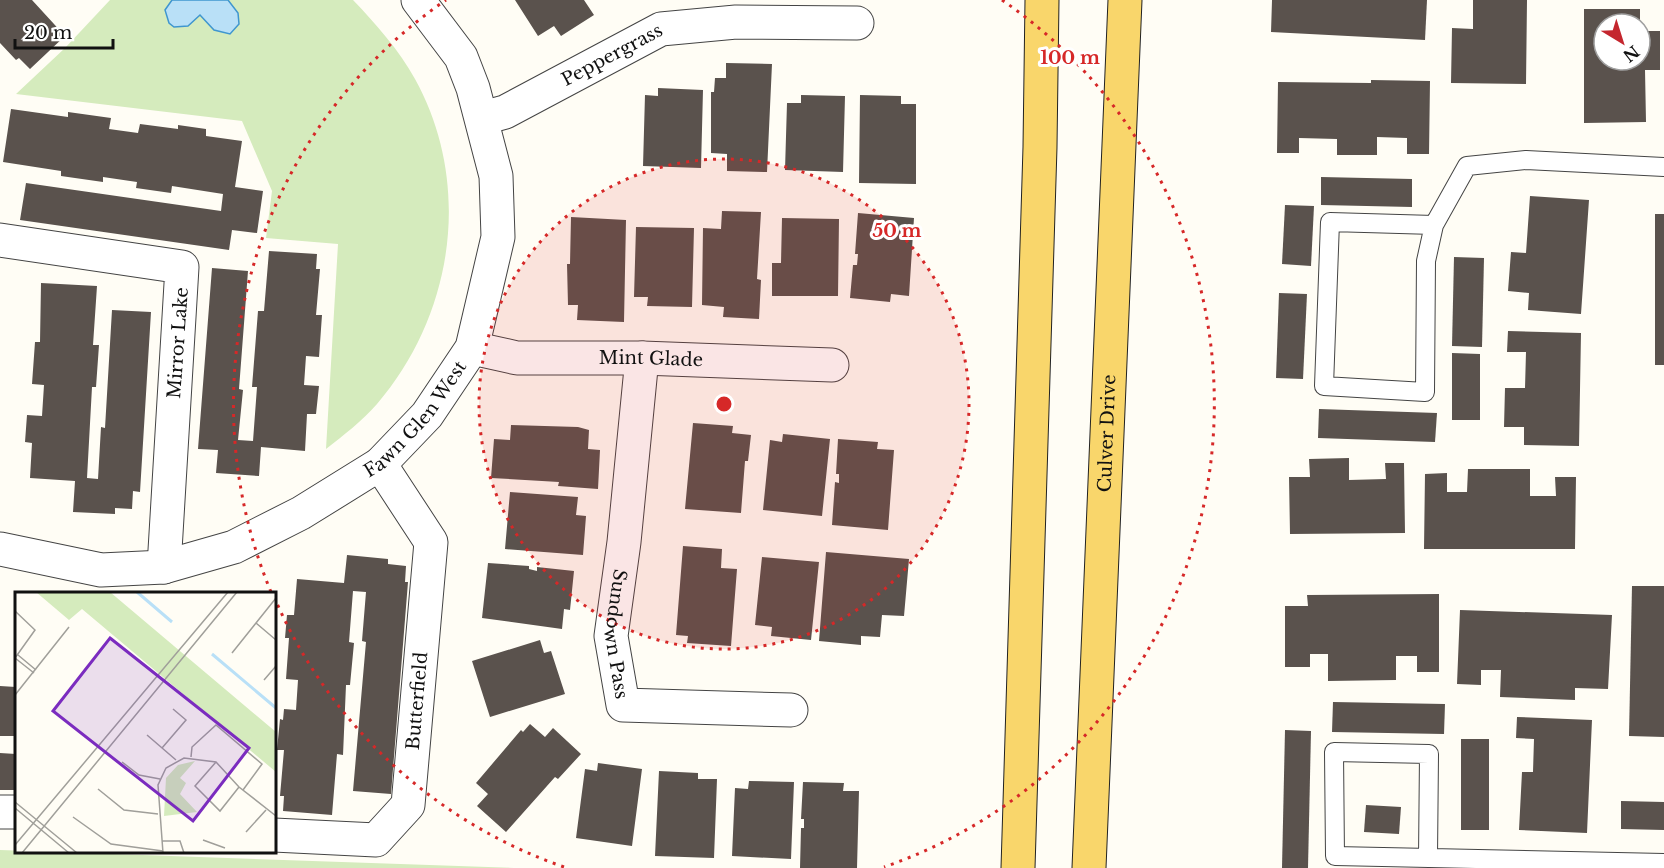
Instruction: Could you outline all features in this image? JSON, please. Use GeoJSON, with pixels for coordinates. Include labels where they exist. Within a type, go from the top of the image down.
{"type":"FeatureCollection","features":[{"type":"Feature","properties":{"kind":"main road"},"geometry":{"type":"LineString","coordinates":[[1018,868],[1040,170],[1042,0]]}},
{"type":"Feature","properties":{"kind":"main road","name":"Culver Drive"},"geometry":{"type":"LineString","coordinates":[[1089,868],[1125,0]]}},
{"type":"Feature","properties":{"kind":"street","name":"Fawn Glen West"},"geometry":{"type":"LineString","coordinates":[[0,549],[101,570],[164,567],[234,547],[300,513],[380,464],[426,415],[472,348],[498,237],[496,176],[483,118],[461,57],[418,0]]}},
{"type":"Feature","properties":{"kind":"street","name":"Peppergrass"},"geometry":{"type":"LineString","coordinates":[[483,118],[505,112],[661,29],[736,22],[856,23]]}},
{"type":"Feature","properties":{"kind":"street","name":"Mirror Lake"},"geometry":{"type":"LineString","coordinates":[[0,240],[182,267],[164,567]]}},
{"type":"Feature","properties":{"kind":"street","name":"Mint Glade"},"geometry":{"type":"LineString","coordinates":[[472,348],[517,358],[642,358],[832,365]]}},
{"type":"Feature","properties":{"kind":"street","name":"Sundown Pass"},"geometry":{"type":"LineString","coordinates":[[642,358],[624,543],[611,636],[623,705],[791,710]]}},
{"type":"Feature","properties":{"kind":"street","name":"Butterfield"},"geometry":{"type":"LineString","coordinates":[[276,835],[376,840],[408,805],[431,542],[380,464]]}},
{"type":"Feature","properties":{"kind":"lane"},"geometry":{"type":"LineString","coordinates":[[1434,225],[1330,222],[1324,386],[1425,392],[1425,261],[1434,225],[1467,166],[1526,160],[1664,167]]}},
{"type":"Feature","properties":{"kind":"lane"},"geometry":{"type":"LineString","coordinates":[[1428,858],[1429,754],[1334,752],[1335,856],[1428,858],[1664,863]]}},
{"type":"Feature","properties":{"kind":"green space"},"geometry":{"type":"Polygon","coordinates":[[[110,0],[353,0],[387,38],[415,79],[433,119],[444,161],[449,204],[447,247],[438,289],[424,330],[403,369],[377,404],[353,428],[326,449],[338,244],[266,238],[272,191],[242,121],[16,94],[65,48],[110,0]]]}},
{"type":"Feature","properties":{"kind":"green space"},"geometry":{"type":"Polygon","coordinates":[[[0,850],[15,851],[15,853],[86,853],[514,868],[0,868],[0,850]]]}},
{"type":"Feature","properties":{"kind":"water"},"geometry":{"type":"Polygon","coordinates":[[[172,0],[228,0],[238,13],[239,24],[230,34],[214,30],[200,15],[188,26],[174,27],[169,23],[165,10],[172,0]]]}},
{"type":"Feature","properties":{"kind":"building"},"geometry":{"type":"Polygon","coordinates":[[[0,0],[32,0],[65,36],[30,69],[19,58],[16,60],[0,43],[0,0]]]}},
{"type":"Feature","properties":{"kind":"building"},"geometry":{"type":"Polygon","coordinates":[[[515,0],[584,0],[594,15],[561,36],[554,26],[538,36],[515,0]]]}},
{"type":"Feature","properties":{"kind":"building"},"geometry":{"type":"Polygon","coordinates":[[[1272,0],[1427,0],[1425,40],[1271,32],[1272,0]]]}},
{"type":"Feature","properties":{"kind":"building"},"geometry":{"type":"Polygon","coordinates":[[[1473,0],[1527,0],[1526,84],[1451,83],[1452,28],[1473,29],[1473,0]]]}},
{"type":"Feature","properties":{"kind":"building"},"geometry":{"type":"Polygon","coordinates":[[[1584,9],[1640,9],[1640,12],[1592,12],[1592,72],[1645,72],[1646,122],[1584,123],[1584,9]]]}},
{"type":"Feature","properties":{"kind":"building"},"geometry":{"type":"Polygon","coordinates":[[[1652,31],[1660,31],[1660,70],[1652,70],[1652,31]]]}},
{"type":"Feature","properties":{"kind":"building"},"geometry":{"type":"Polygon","coordinates":[[[726,63],[772,64],[767,172],[727,171],[727,154],[711,153],[711,92],[714,92],[715,78],[726,78],[726,63]]]}},
{"type":"Feature","properties":{"kind":"building"},"geometry":{"type":"Polygon","coordinates":[[[1371,80],[1430,81],[1429,154],[1407,154],[1407,138],[1377,137],[1377,155],[1337,155],[1337,139],[1299,138],[1299,153],[1277,153],[1278,82],[1371,83],[1371,80]]]}},
{"type":"Feature","properties":{"kind":"building"},"geometry":{"type":"Polygon","coordinates":[[[658,88],[703,90],[701,168],[643,166],[645,95],[658,96],[658,88]]]}},
{"type":"Feature","properties":{"kind":"building"},"geometry":{"type":"Polygon","coordinates":[[[801,95],[845,96],[843,172],[785,170],[787,103],[801,103],[801,95]]]}},
{"type":"Feature","properties":{"kind":"building"},"geometry":{"type":"Polygon","coordinates":[[[860,95],[901,96],[901,104],[916,104],[916,184],[859,183],[860,95]]]}},
{"type":"Feature","properties":{"kind":"building"},"geometry":{"type":"Polygon","coordinates":[[[11,109],[68,117],[68,112],[111,118],[109,129],[138,133],[140,124],[178,129],[178,125],[206,129],[206,136],[242,141],[235,187],[263,191],[257,233],[232,230],[229,250],[20,220],[26,183],[221,211],[223,194],[172,186],[171,193],[136,188],[137,182],[103,177],[103,182],[61,176],[61,171],[3,162],[11,109]]]}},
{"type":"Feature","properties":{"kind":"building"},"geometry":{"type":"Polygon","coordinates":[[[1321,177],[1412,179],[1412,207],[1321,205],[1321,177]]]}},
{"type":"Feature","properties":{"kind":"building"},"geometry":{"type":"Polygon","coordinates":[[[1530,196],[1589,200],[1581,314],[1528,310],[1529,293],[1508,291],[1511,252],[1526,253],[1530,196]]]}},
{"type":"Feature","properties":{"kind":"building"},"geometry":{"type":"Polygon","coordinates":[[[1285,205],[1314,206],[1311,266],[1282,264],[1285,205]]]}},
{"type":"Feature","properties":{"kind":"building"},"geometry":{"type":"Polygon","coordinates":[[[722,211],[761,212],[757,279],[761,280],[759,319],[723,317],[724,307],[702,305],[703,228],[721,229],[722,211]]]}},
{"type":"Feature","properties":{"kind":"building"},"geometry":{"type":"Polygon","coordinates":[[[858,213],[914,218],[909,296],[891,294],[890,302],[850,298],[853,265],[857,265],[858,254],[855,254],[858,213]]]}},
{"type":"Feature","properties":{"kind":"building"},"geometry":{"type":"Polygon","coordinates":[[[1655,214],[1664,214],[1664,365],[1655,365],[1655,214]]]}},
{"type":"Feature","properties":{"kind":"building"},"geometry":{"type":"Polygon","coordinates":[[[571,217],[626,220],[624,322],[577,320],[578,305],[568,305],[567,264],[570,264],[571,217]]]}},
{"type":"Feature","properties":{"kind":"building"},"geometry":{"type":"Polygon","coordinates":[[[782,218],[839,219],[838,296],[772,296],[772,263],[781,263],[782,218]]]}},
{"type":"Feature","properties":{"kind":"building"},"geometry":{"type":"Polygon","coordinates":[[[636,227],[694,228],[692,307],[647,306],[648,297],[634,297],[636,227]]]}},
{"type":"Feature","properties":{"kind":"building"},"geometry":{"type":"Polygon","coordinates":[[[269,251],[317,254],[316,269],[320,269],[316,315],[322,315],[319,357],[306,356],[304,385],[319,386],[316,414],[307,414],[305,451],[261,447],[259,476],[216,473],[218,450],[198,449],[212,268],[248,271],[239,389],[243,390],[238,440],[253,441],[257,387],[252,387],[258,311],[264,311],[269,251]]]}},
{"type":"Feature","properties":{"kind":"building"},"geometry":{"type":"Polygon","coordinates":[[[1454,257],[1484,258],[1482,347],[1452,346],[1454,257]]]}},
{"type":"Feature","properties":{"kind":"building"},"geometry":{"type":"Polygon","coordinates":[[[41,283],[97,286],[93,345],[99,345],[96,387],[92,387],[87,478],[98,479],[101,427],[105,428],[112,310],[151,312],[140,492],[133,491],[132,509],[115,508],[115,514],[73,512],[75,481],[30,478],[32,443],[25,442],[27,415],[42,416],[44,385],[32,384],[35,342],[40,342],[41,283]]]}},
{"type":"Feature","properties":{"kind":"building"},"geometry":{"type":"Polygon","coordinates":[[[1279,293],[1307,294],[1303,379],[1276,378],[1279,293]]]}},
{"type":"Feature","properties":{"kind":"building"},"geometry":{"type":"Polygon","coordinates":[[[1508,331],[1581,333],[1579,446],[1524,445],[1524,427],[1504,427],[1505,388],[1525,388],[1526,352],[1507,352],[1508,331]]]}},
{"type":"Feature","properties":{"kind":"building"},"geometry":{"type":"Polygon","coordinates":[[[1452,353],[1480,354],[1480,420],[1452,420],[1452,353]]]}},
{"type":"Feature","properties":{"kind":"building"},"geometry":{"type":"Polygon","coordinates":[[[1319,409],[1437,413],[1435,442],[1318,438],[1319,409]]]}},
{"type":"Feature","properties":{"kind":"building"},"geometry":{"type":"Polygon","coordinates":[[[693,423],[733,426],[732,433],[751,435],[748,461],[745,461],[741,513],[685,509],[693,423]]]}},
{"type":"Feature","properties":{"kind":"building"},"geometry":{"type":"Polygon","coordinates":[[[511,425],[578,427],[589,430],[588,449],[600,450],[598,489],[558,486],[559,482],[491,478],[494,439],[510,440],[511,425]]]}},
{"type":"Feature","properties":{"kind":"building"},"geometry":{"type":"Polygon","coordinates":[[[783,434],[830,439],[822,516],[763,510],[770,440],[782,442],[783,434]]]}},
{"type":"Feature","properties":{"kind":"building"},"geometry":{"type":"Polygon","coordinates":[[[838,439],[878,442],[877,449],[894,450],[888,530],[832,525],[835,482],[839,483],[839,474],[836,474],[838,439]]]}},
{"type":"Feature","properties":{"kind":"building"},"geometry":{"type":"Polygon","coordinates":[[[1349,458],[1349,480],[1386,479],[1385,463],[1404,463],[1405,533],[1290,534],[1289,477],[1310,477],[1309,459],[1349,458]]]}},
{"type":"Feature","properties":{"kind":"building"},"geometry":{"type":"Polygon","coordinates":[[[1468,469],[1530,469],[1530,496],[1556,496],[1555,477],[1576,477],[1575,549],[1424,549],[1425,474],[1447,473],[1447,492],[1467,492],[1468,469]]]}},
{"type":"Feature","properties":{"kind":"building"},"geometry":{"type":"Polygon","coordinates":[[[510,492],[578,497],[576,515],[586,516],[583,555],[505,549],[510,492]]]}},
{"type":"Feature","properties":{"kind":"building"},"geometry":{"type":"Polygon","coordinates":[[[683,546],[722,549],[721,568],[737,569],[731,646],[687,643],[688,636],[676,635],[683,546]]]}},
{"type":"Feature","properties":{"kind":"building"},"geometry":{"type":"Polygon","coordinates":[[[826,552],[909,559],[904,616],[882,615],[880,637],[861,636],[861,645],[819,641],[826,552]]]}},
{"type":"Feature","properties":{"kind":"building"},"geometry":{"type":"Polygon","coordinates":[[[347,555],[388,559],[388,564],[406,566],[405,582],[408,582],[391,794],[353,791],[366,642],[362,641],[366,592],[353,591],[349,642],[354,643],[350,685],[346,685],[343,755],[337,754],[332,815],[283,811],[284,796],[280,796],[284,750],[277,750],[280,719],[283,720],[284,709],[296,710],[298,680],[286,679],[289,638],[285,638],[287,615],[294,615],[297,579],[344,583],[347,555]]]}},
{"type":"Feature","properties":{"kind":"building"},"geometry":{"type":"Polygon","coordinates":[[[762,557],[819,562],[811,640],[771,636],[772,627],[755,625],[762,557]]]}},
{"type":"Feature","properties":{"kind":"building"},"geometry":{"type":"Polygon","coordinates":[[[488,563],[529,566],[529,569],[537,571],[537,567],[574,571],[570,610],[564,609],[562,629],[482,618],[488,563]]]}},
{"type":"Feature","properties":{"kind":"building"},"geometry":{"type":"Polygon","coordinates":[[[1632,586],[1664,586],[1664,737],[1629,736],[1632,586]]]}},
{"type":"Feature","properties":{"kind":"building"},"geometry":{"type":"Polygon","coordinates":[[[1439,594],[1439,672],[1417,672],[1417,656],[1396,656],[1396,680],[1328,681],[1328,654],[1310,654],[1310,667],[1285,667],[1285,606],[1308,606],[1307,595],[1439,594]]]}},
{"type":"Feature","properties":{"kind":"building"},"geometry":{"type":"Polygon","coordinates":[[[1460,610],[1612,615],[1608,689],[1575,688],[1575,700],[1500,697],[1501,670],[1481,670],[1481,685],[1457,684],[1460,610]]]}},
{"type":"Feature","properties":{"kind":"building"},"geometry":{"type":"Polygon","coordinates":[[[540,640],[544,653],[551,651],[565,694],[490,717],[472,661],[540,640]]]}},
{"type":"Feature","properties":{"kind":"building"},"geometry":{"type":"Polygon","coordinates":[[[0,686],[15,687],[15,736],[0,736],[0,686]]]}},
{"type":"Feature","properties":{"kind":"building"},"geometry":{"type":"Polygon","coordinates":[[[1333,702],[1445,704],[1444,734],[1332,732],[1333,702]]]}},
{"type":"Feature","properties":{"kind":"building"},"geometry":{"type":"Polygon","coordinates":[[[1517,717],[1592,720],[1587,833],[1519,830],[1522,772],[1533,772],[1534,739],[1516,738],[1517,717]]]}},
{"type":"Feature","properties":{"kind":"building"},"geometry":{"type":"Polygon","coordinates":[[[530,724],[545,737],[553,728],[581,754],[558,779],[555,777],[506,832],[477,806],[488,794],[476,783],[521,730],[523,732],[530,724]]]}},
{"type":"Feature","properties":{"kind":"building"},"geometry":{"type":"Polygon","coordinates":[[[1285,730],[1311,731],[1308,868],[1282,868],[1285,730]]]}},
{"type":"Feature","properties":{"kind":"building"},"geometry":{"type":"Polygon","coordinates":[[[1461,739],[1489,739],[1489,830],[1461,830],[1461,739]]]}},
{"type":"Feature","properties":{"kind":"building"},"geometry":{"type":"Polygon","coordinates":[[[0,753],[15,754],[15,790],[0,790],[0,753]]]}},
{"type":"Feature","properties":{"kind":"building"},"geometry":{"type":"Polygon","coordinates":[[[598,763],[642,769],[632,846],[576,838],[585,769],[597,771],[598,763]]]}},
{"type":"Feature","properties":{"kind":"building"},"geometry":{"type":"Polygon","coordinates":[[[659,771],[698,773],[698,779],[717,779],[714,858],[655,856],[659,771]]]}},
{"type":"Feature","properties":{"kind":"building"},"geometry":{"type":"Polygon","coordinates":[[[749,781],[794,782],[791,859],[732,856],[735,788],[748,789],[749,781]]]}},
{"type":"Feature","properties":{"kind":"building"},"geometry":{"type":"Polygon","coordinates":[[[803,782],[844,783],[843,791],[859,791],[857,868],[800,868],[801,828],[804,828],[804,819],[801,819],[803,782]]]}},
{"type":"Feature","properties":{"kind":"building"},"geometry":{"type":"Polygon","coordinates":[[[1621,801],[1664,802],[1664,830],[1621,829],[1621,801]]]}},
{"type":"Feature","properties":{"kind":"building"},"geometry":{"type":"Polygon","coordinates":[[[1366,805],[1401,807],[1399,834],[1364,832],[1366,805]]]}}]}
